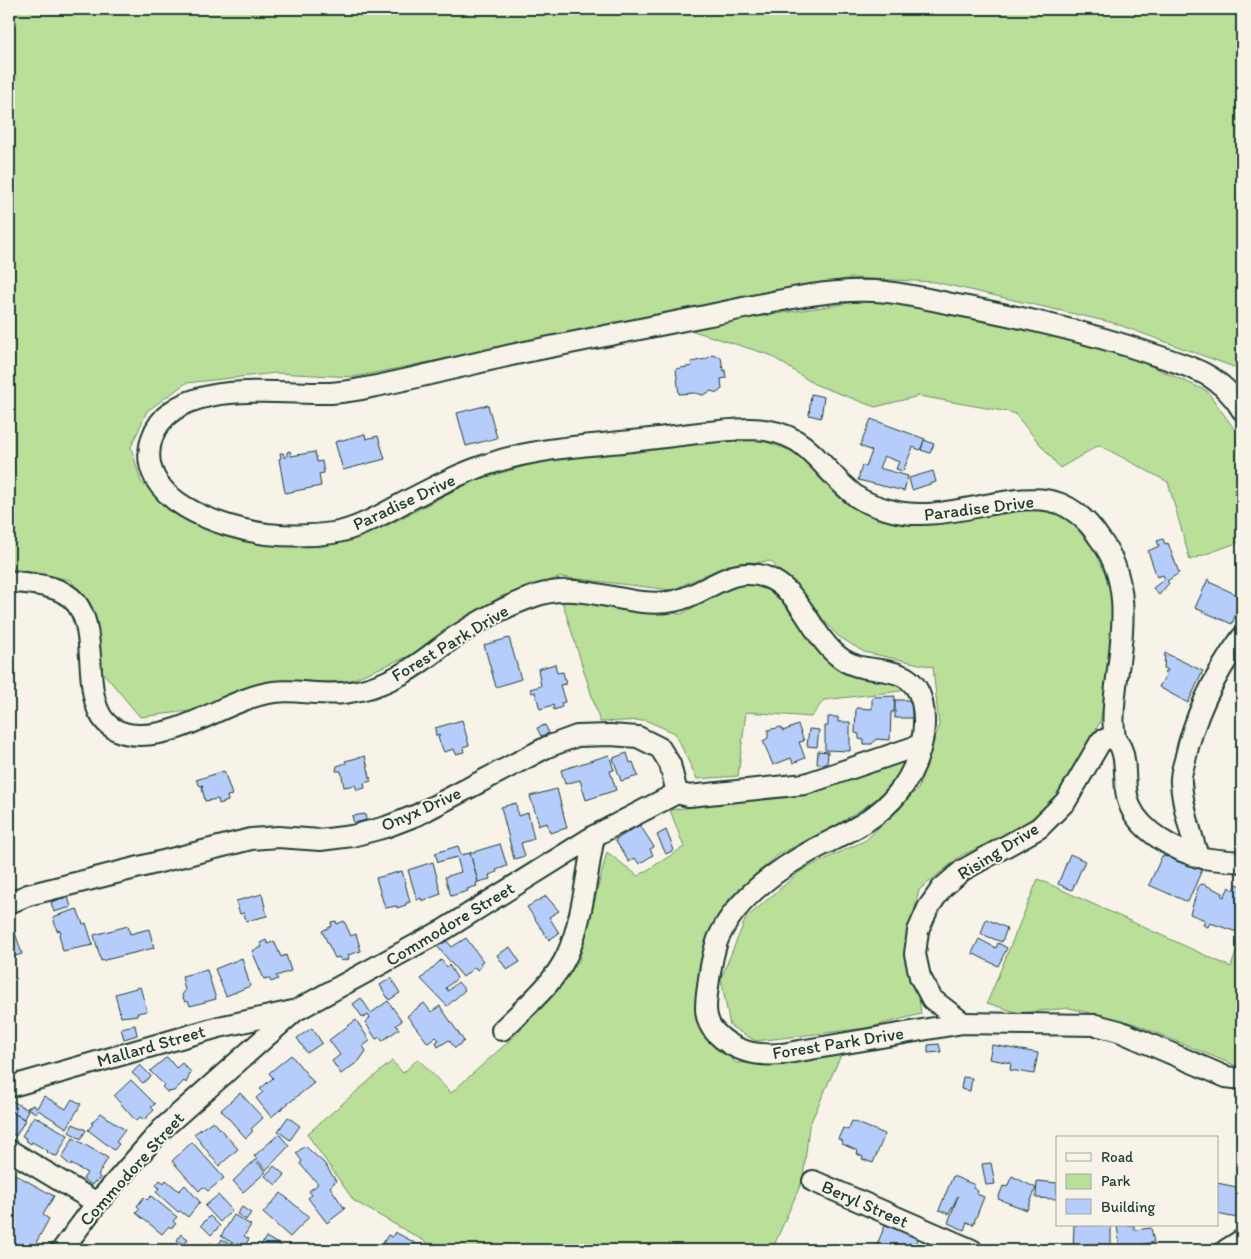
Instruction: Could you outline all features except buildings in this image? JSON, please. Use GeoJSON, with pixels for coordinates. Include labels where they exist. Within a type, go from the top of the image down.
{"type":"FeatureCollection","features":[{"type":"Feature","properties":{"kind":"street","name":"Paradise Drive"},"geometry":{"type":"LineString","coordinates":[[1242,410],[1239,401],[1206,375],[1157,355],[1088,333],[1015,315],[903,295],[857,291],[794,298],[526,352],[367,388],[335,393],[272,391],[213,395],[183,403],[161,419],[151,441],[149,459],[153,474],[166,493],[185,508],[206,519],[240,529],[272,534],[335,532],[364,523],[432,487],[492,462],[551,450],[727,430],[765,429],[784,434],[805,445],[859,499],[882,509],[911,516],[942,515],[1032,499],[1058,502],[1077,514],[1096,532],[1113,557],[1122,592],[1123,622],[1115,695],[1114,736],[1123,751],[1130,808],[1147,827],[1168,844],[1198,857],[1242,862]]}},
{"type":"Feature","properties":{"kind":"street","name":"Forest Park Drive"},"geometry":{"type":"LineString","coordinates":[[9,581],[46,586],[67,594],[80,607],[87,631],[96,703],[104,722],[119,732],[138,735],[159,734],[258,695],[279,691],[342,693],[371,688],[402,674],[460,634],[497,612],[538,595],[560,590],[582,591],[649,601],[674,602],[723,578],[743,574],[765,577],[784,588],[832,652],[849,665],[902,674],[916,687],[922,701],[924,720],[912,776],[894,799],[868,821],[845,836],[814,850],[780,870],[751,893],[719,936],[713,954],[705,1007],[709,1026],[721,1039],[737,1049],[758,1056],[782,1054],[963,1022],[1096,1025],[1119,1031],[1226,1077],[1242,1079]]}},
{"type":"Feature","properties":{"kind":"street"},"geometry":{"type":"LineString","coordinates":[[1198,857],[1186,814],[1181,781],[1188,743],[1205,700],[1224,661],[1242,636]]}},
{"type":"Feature","properties":{"kind":"street","name":"Onyx Drive"},"geometry":{"type":"LineString","coordinates":[[9,904],[28,895],[251,839],[278,837],[320,840],[352,836],[386,827],[417,815],[547,747],[577,736],[610,735],[638,737],[660,748],[670,764],[677,793]]}},
{"type":"Feature","properties":{"kind":"street","name":"Rising Drive"},"geometry":{"type":"LineString","coordinates":[[963,1022],[932,999],[920,977],[915,954],[918,931],[928,908],[942,888],[963,870],[1039,828],[1066,801],[1101,741],[1114,736]]}},
{"type":"Feature","properties":{"kind":"street"},"geometry":{"type":"LineString","coordinates":[[677,793],[689,796],[805,784],[920,745]]}},
{"type":"Feature","properties":{"kind":"street","name":"Commodore Street"},"geometry":{"type":"LineString","coordinates":[[62,1250],[97,1203],[162,1129],[295,1011],[445,929],[594,836],[677,793]]}},
{"type":"Feature","properties":{"kind":"street"},"geometry":{"type":"LineString","coordinates":[[502,1030],[545,986],[567,956],[577,921],[594,836]]}},
{"type":"Feature","properties":{"kind":"street","name":"Mallard Street"},"geometry":{"type":"LineString","coordinates":[[9,1086],[219,1027],[295,1011]]}},
{"type":"Feature","properties":{"kind":"street"},"geometry":{"type":"LineString","coordinates":[[9,1150],[97,1203]]}},
{"type":"Feature","properties":{"kind":"street","name":"Beryl Street"},"geometry":{"type":"LineString","coordinates":[[813,1181],[972,1250]]}},
{"type":"Feature","properties":{"kind":"street"},"geometry":{"type":"LineString","coordinates":[[1226,1250],[1242,1240]]}},
{"type":"Feature","properties":{"kind":"green space"},"geometry":{"type":"Polygon","coordinates":[[[9,9],[1242,9],[1242,370],[1114,323],[935,282],[851,278],[354,377],[276,373],[186,383],[147,411],[131,447],[141,482],[185,520],[253,540],[321,547],[390,524],[473,481],[546,460],[748,436],[801,454],[841,496],[879,520],[941,523],[1021,507],[1065,514],[1110,569],[1116,648],[1100,722],[1063,792],[1017,831],[962,855],[919,890],[907,944],[917,983],[921,1014],[867,1028],[756,1041],[730,1026],[721,978],[746,918],[802,870],[866,840],[918,789],[939,726],[933,667],[864,652],[838,636],[771,561],[728,565],[672,590],[561,577],[500,597],[414,654],[348,681],[295,683],[206,709],[140,717],[100,669],[96,622],[71,580],[9,568],[9,9]]]}},
{"type":"Feature","properties":{"kind":"green space"},"geometry":{"type":"Polygon","coordinates":[[[869,300],[973,313],[1124,354],[1207,391],[1238,434],[1242,448],[1242,541],[1190,560],[1168,482],[1099,445],[1060,468],[1014,413],[919,396],[875,407],[814,384],[770,355],[684,328],[869,300]]]}},
{"type":"Feature","properties":{"kind":"green space"},"geometry":{"type":"Polygon","coordinates":[[[742,582],[776,593],[830,663],[849,675],[901,685],[901,691],[824,700],[811,717],[746,712],[738,776],[697,779],[675,733],[645,720],[600,722],[562,601],[681,614],[742,582]]]}},
{"type":"Feature","properties":{"kind":"green space"},"geometry":{"type":"Polygon","coordinates":[[[896,760],[906,766],[884,794],[839,824],[778,855],[729,899],[699,965],[699,1027],[736,1063],[841,1055],[809,1126],[803,1179],[772,1250],[482,1250],[477,1247],[471,1250],[440,1250],[354,1201],[307,1134],[392,1061],[403,1073],[418,1059],[451,1093],[518,1033],[579,961],[607,852],[638,876],[684,847],[670,810],[805,792],[896,760]]]}},
{"type":"Feature","properties":{"kind":"green space"},"geometry":{"type":"Polygon","coordinates":[[[1038,879],[1231,967],[1242,935],[1242,1066],[1234,1065],[1135,1024],[1069,1008],[1019,1013],[987,1003],[1038,879]]]}}]}
